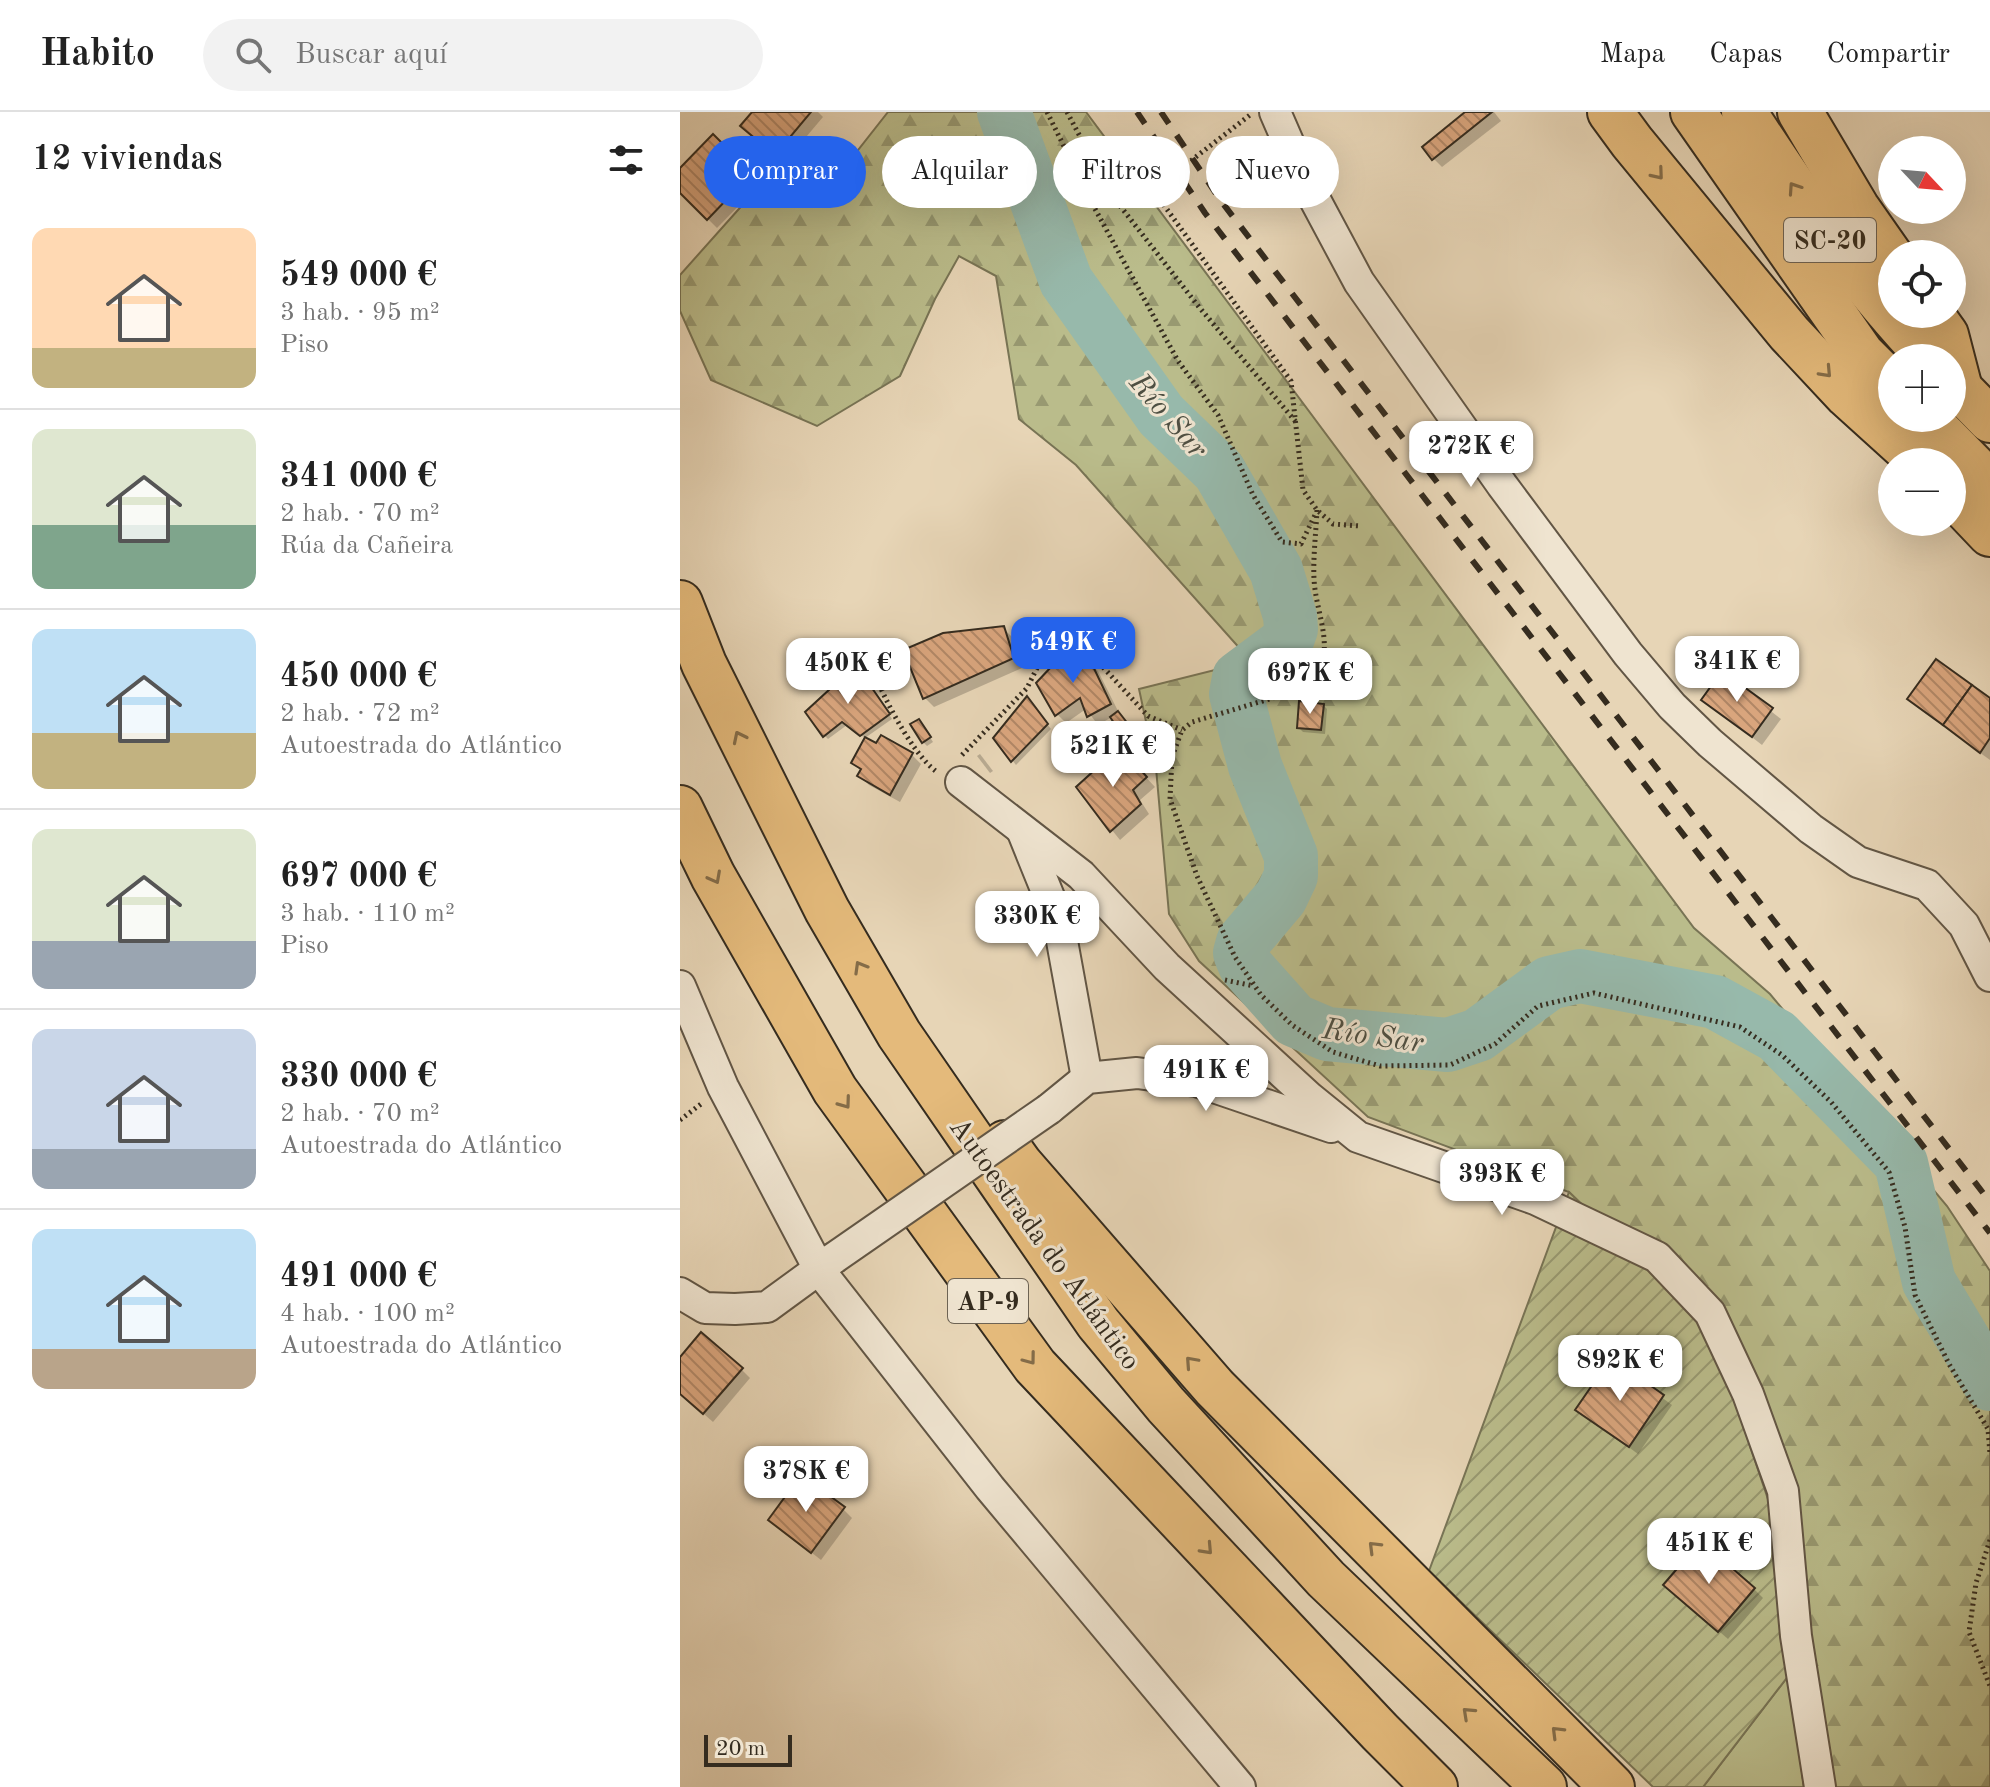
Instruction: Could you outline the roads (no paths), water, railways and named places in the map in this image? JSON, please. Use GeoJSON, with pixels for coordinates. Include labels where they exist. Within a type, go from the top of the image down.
{"type":"FeatureCollection","features":[{"type":"Feature","properties":{"kind":"highway"},"geometry":{"type":"LineString","coordinates":[[1610,112],[1789,333],[1847,395],[1878,414]]}},
{"type":"Feature","properties":{"kind":"highway","name":"SC-20"},"geometry":{"type":"LineString","coordinates":[[1693,112],[1877,369]]}},
{"type":"Feature","properties":{"kind":"highway","name":"SC-20"},"geometry":{"type":"LineString","coordinates":[[1744,112],[1821,229],[1917,344]]}},
{"type":"Feature","properties":{"kind":"highway"},"geometry":{"type":"LineString","coordinates":[[1800,112],[1879,240]]}},
{"type":"Feature","properties":{"kind":"highway","name":"SC-20"},"geometry":{"type":"LineString","coordinates":[[1966,395],[1990,420]]}},
{"type":"Feature","properties":{"kind":"highway"},"geometry":{"type":"LineString","coordinates":[[1908,432],[1990,483]]}},
{"type":"Feature","properties":{"kind":"highway"},"geometry":{"type":"LineString","coordinates":[[1966,509],[1990,534]]}},
{"type":"Feature","properties":{"kind":"highway","name":"Autoestrada do Atlántico"},"geometry":{"type":"LineString","coordinates":[[680,603],[704,664],[827,910],[899,1034],[1098,1323],[1166,1405],[1326,1579],[1544,1787]]}},
{"type":"Feature","properties":{"kind":"highway","name":"AP-9"},"geometry":{"type":"LineString","coordinates":[[680,808],[713,876],[835,1090],[1035,1366],[1435,1787]]}},
{"type":"Feature","properties":{"kind":"highway"},"geometry":{"type":"LineString","coordinates":[[899,1034],[949,1064],[1020,1164],[1215,1388],[1612,1787]]}},
{"type":"Feature","properties":{"kind":"highway"},"geometry":{"type":"LineString","coordinates":[[1380,1732],[1403,1787]]}},
{"type":"Feature","properties":{"kind":"street"},"geometry":{"type":"LineString","coordinates":[[1262,114],[1305,181],[1359,282],[1502,485],[1672,706],[1710,743],[1811,829],[1858,862],[1927,885],[1964,925],[1990,976]]}},
{"type":"Feature","properties":{"kind":"street"},"geometry":{"type":"LineString","coordinates":[[961,782],[1081,875],[1167,967],[1310,1098],[1358,1137]]}},
{"type":"Feature","properties":{"kind":"street"},"geometry":{"type":"LineString","coordinates":[[1022,828],[1058,919],[1087,1078]]}},
{"type":"Feature","properties":{"kind":"street"},"geometry":{"type":"LineString","coordinates":[[680,986],[723,1087],[827,1264],[990,1488],[1240,1787]]}},
{"type":"Feature","properties":{"kind":"street"},"geometry":{"type":"LineString","coordinates":[[680,1293],[705,1308],[767,1307],[1049,1109],[1087,1078],[1137,1073],[1196,1081],[1300,1114],[1535,1199],[1657,1257],[1710,1313],[1748,1394],[1783,1491],[1796,1636],[1820,1787]]}},
{"type":"Feature","properties":{"kind":"waterway","name":"Río Sar"},"geometry":{"type":"LineString","coordinates":[[1004,112],[1066,281],[1161,415],[1219,471],[1276,570],[1290,616],[1291,629],[1286,643],[1239,678],[1236,694],[1255,766],[1291,856],[1291,876],[1281,897],[1243,942],[1240,953],[1245,965],[1294,1020],[1327,1034],[1448,1045],[1478,1035],[1549,983],[1580,976],[1715,1002],[1777,1036],[1901,1163],[1929,1282],[1990,1384]]}},
{"type":"Feature","properties":{"kind":"railway"},"geometry":{"type":"LineString","coordinates":[[1137,112],[1205,213],[1990,1233]]}},
{"type":"Feature","properties":{"kind":"railway"},"geometry":{"type":"LineString","coordinates":[[1161,112],[1221,201],[1990,1202]]}}]}
